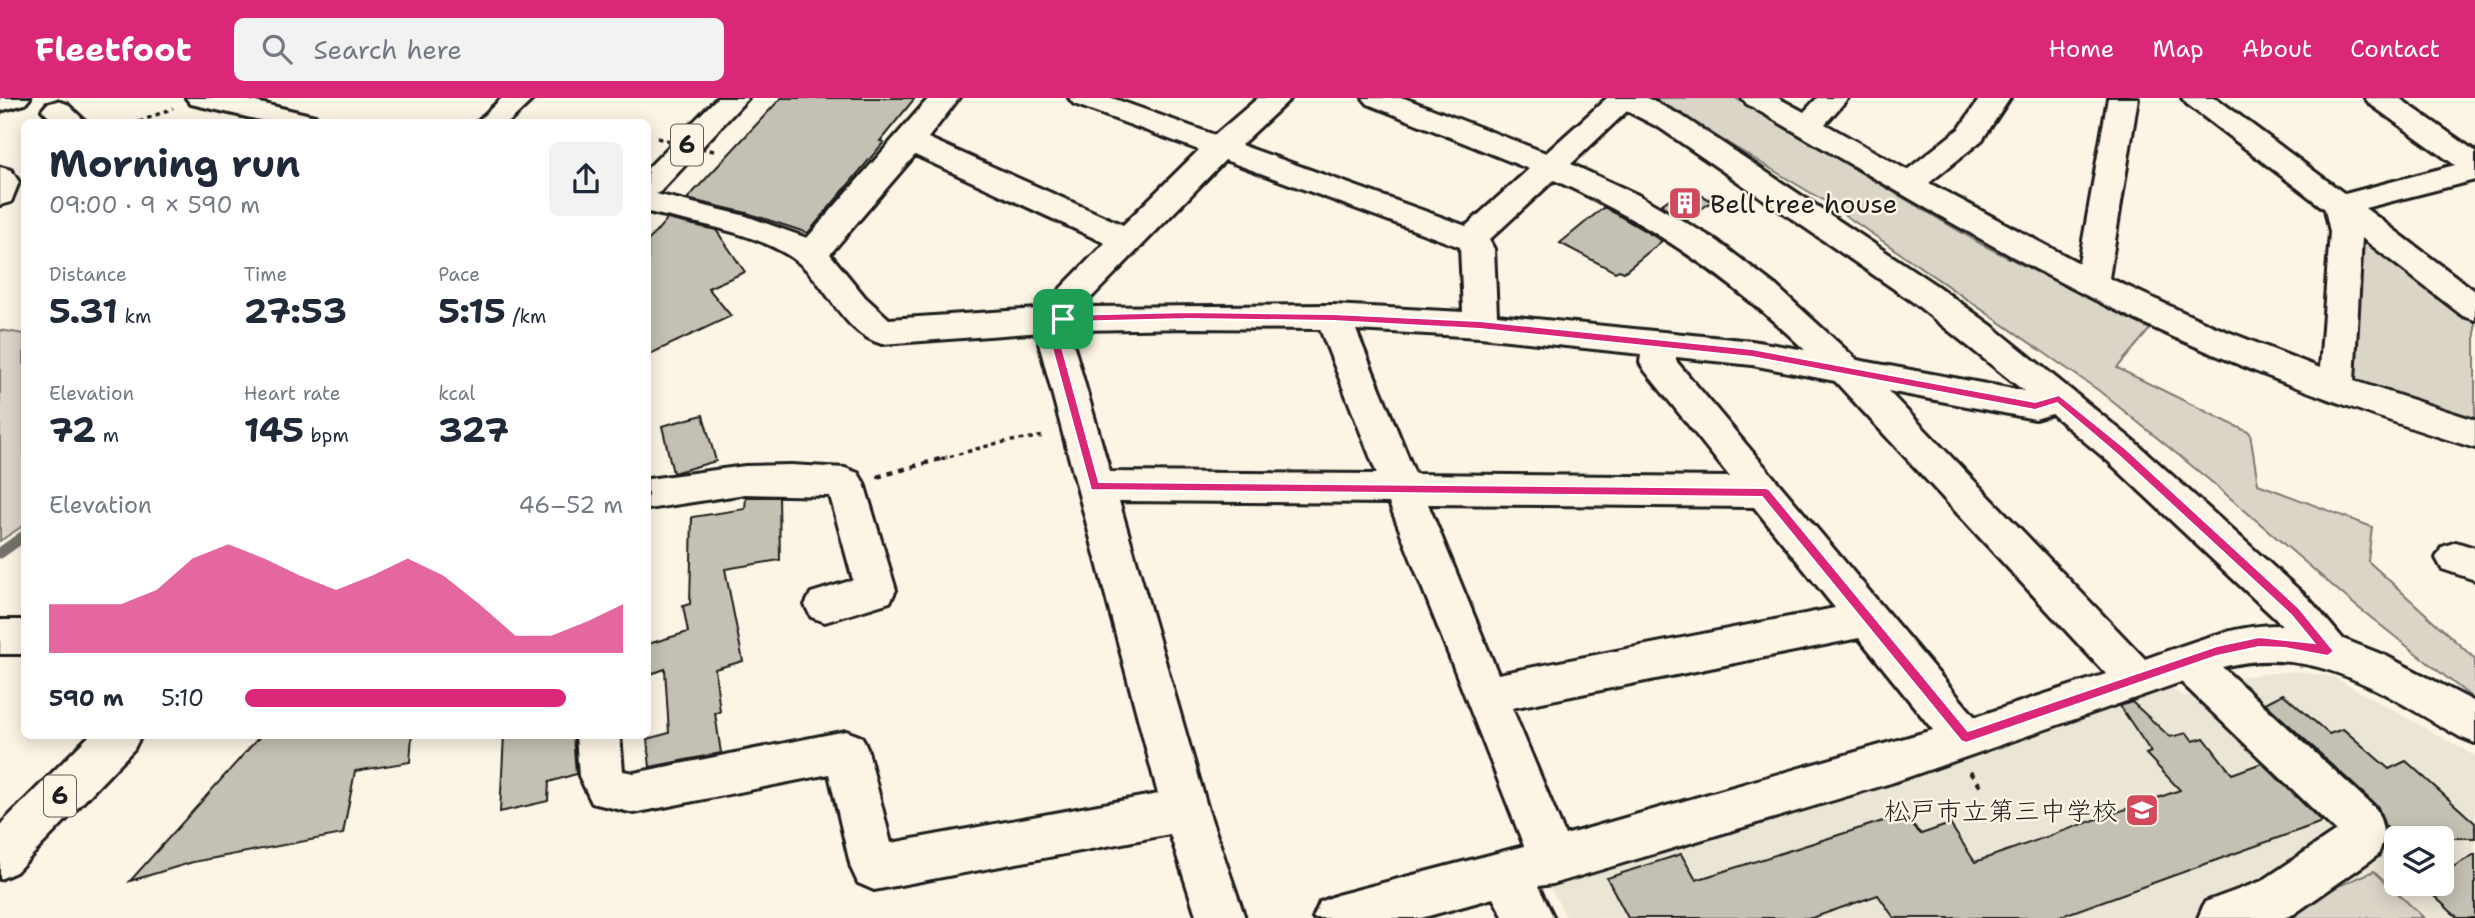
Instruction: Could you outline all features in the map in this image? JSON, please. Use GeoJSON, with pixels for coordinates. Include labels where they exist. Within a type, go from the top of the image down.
{"type":"FeatureCollection","features":[{"type":"Feature","properties":{"kind":"main road"},"geometry":{"type":"LineString","coordinates":[[0,102],[15,98]]}},
{"type":"Feature","properties":{"kind":"main road"},"geometry":{"type":"LineString","coordinates":[[201,98],[290,119]]}},
{"type":"Feature","properties":{"kind":"main road"},"geometry":{"type":"LineString","coordinates":[[495,119],[519,98]]}},
{"type":"Feature","properties":{"kind":"main road","name":"6"},"geometry":{"type":"LineString","coordinates":[[651,183],[733,98]]}},
{"type":"Feature","properties":{"kind":"main road"},"geometry":{"type":"LineString","coordinates":[[811,255],[944,98]]}},
{"type":"Feature","properties":{"kind":"main road"},"geometry":{"type":"LineString","coordinates":[[1084,98],[1471,239],[1478,249],[1480,325]]}},
{"type":"Feature","properties":{"kind":"main road"},"geometry":{"type":"LineString","coordinates":[[1221,918],[1185,810],[1056,344],[1073,296],[1220,147],[1276,98]]}},
{"type":"Feature","properties":{"kind":"main road"},"geometry":{"type":"LineString","coordinates":[[1378,98],[1548,167],[1650,214],[1705,248],[1767,295],[1846,369],[2138,680]]}},
{"type":"Feature","properties":{"kind":"main road"},"geometry":{"type":"LineString","coordinates":[[1471,239],[1624,98],[1671,122],[1925,294],[2059,399],[2122,452],[2295,611],[2328,651]]}},
{"type":"Feature","properties":{"kind":"main road"},"geometry":{"type":"LineString","coordinates":[[1757,98],[1908,185],[2092,283],[2201,335],[2336,388],[2475,433]]}},
{"type":"Feature","properties":{"kind":"main road"},"geometry":{"type":"LineString","coordinates":[[1807,126],[1833,98]]}},
{"type":"Feature","properties":{"kind":"main road"},"geometry":{"type":"LineString","coordinates":[[1908,185],[1971,134],[1995,98]]}},
{"type":"Feature","properties":{"kind":"main road"},"geometry":{"type":"LineString","coordinates":[[2092,283],[2123,98]]}},
{"type":"Feature","properties":{"kind":"main road"},"geometry":{"type":"LineString","coordinates":[[2197,98],[2475,308]]}},
{"type":"Feature","properties":{"kind":"main road"},"geometry":{"type":"LineString","coordinates":[[2380,98],[2475,168]]}},
{"type":"Feature","properties":{"kind":"main road"},"geometry":{"type":"LineString","coordinates":[[910,141],[1127,240]]}},
{"type":"Feature","properties":{"kind":"main road"},"geometry":{"type":"LineString","coordinates":[[2340,205],[2475,168]]}},
{"type":"Feature","properties":{"kind":"main road"},"geometry":{"type":"LineString","coordinates":[[0,177],[3,181],[0,195]]}},
{"type":"Feature","properties":{"kind":"main road"},"geometry":{"type":"LineString","coordinates":[[651,203],[787,240],[811,255],[864,320],[882,332],[1063,319],[1189,316],[1333,317],[1480,325],[1752,353],[2035,406],[2059,399]]}},
{"type":"Feature","properties":{"kind":"main road"},"geometry":{"type":"LineString","coordinates":[[2336,388],[2346,232],[2340,205]]}},
{"type":"Feature","properties":{"kind":"main road"},"geometry":{"type":"LineString","coordinates":[[1333,317],[1553,862]]}},
{"type":"Feature","properties":{"kind":"main road"},"geometry":{"type":"LineString","coordinates":[[1660,343],[1658,363],[1966,737]]}},
{"type":"Feature","properties":{"kind":"main road"},"geometry":{"type":"LineString","coordinates":[[651,494],[745,480],[791,478],[845,484],[876,590],[825,606]]}},
{"type":"Feature","properties":{"kind":"main road"},"geometry":{"type":"LineString","coordinates":[[1095,486],[1404,491],[1765,492]]}},
{"type":"Feature","properties":{"kind":"main road"},"geometry":{"type":"LineString","coordinates":[[1485,695],[1867,619]]}},
{"type":"Feature","properties":{"kind":"main road"},"geometry":{"type":"LineString","coordinates":[[0,637],[21,637]]}},
{"type":"Feature","properties":{"kind":"main road"},"geometry":{"type":"LineString","coordinates":[[1337,918],[1553,862],[1857,775],[2217,651],[2259,642],[2285,643],[2328,651],[2405,686],[2475,724]]}},
{"type":"Feature","properties":{"kind":"main road"},"geometry":{"type":"LineString","coordinates":[[2188,662],[2360,824],[2362,840],[2277,898],[2222,918]]}},
{"type":"Feature","properties":{"kind":"main road","name":"6"},"geometry":{"type":"LineString","coordinates":[[0,857],[115,739]]}},
{"type":"Feature","properties":{"kind":"main road"},"geometry":{"type":"LineString","coordinates":[[598,739],[601,776],[608,789],[634,793],[846,751],[874,868],[1185,810]]}},
{"type":"Feature","properties":{"kind":"main road"},"geometry":{"type":"LineString","coordinates":[[1504,873],[1530,918]]}},
{"type":"Feature","properties":{"kind":"path"},"geometry":{"type":"LineString","coordinates":[[146,119],[173,108]]}},
{"type":"Feature","properties":{"kind":"path"},"geometry":{"type":"LineString","coordinates":[[657,138],[713,150]]}},
{"type":"Feature","properties":{"kind":"path"},"geometry":{"type":"LineString","coordinates":[[845,484],[892,474],[998,443],[1080,430]]}},
{"type":"Feature","properties":{"kind":"shaded area"},"geometry":{"type":"Polygon","coordinates":[[[1653,98],[1735,98],[1983,245],[2150,329],[2117,368],[2250,433],[2258,484],[2372,527],[2368,561],[2475,659],[2475,700],[2355,605],[2208,479],[2098,390],[1826,202],[1653,98]]]}},
{"type":"Feature","properties":{"kind":"shaded area"},"geometry":{"type":"Polygon","coordinates":[[[2373,239],[2475,317],[2475,424],[2367,388],[2353,380],[2361,242],[2373,239]]]}},
{"type":"Feature","properties":{"kind":"shaded area"},"geometry":{"type":"Polygon","coordinates":[[[0,330],[21,334],[21,527],[0,541],[0,330]]]}},
{"type":"Feature","properties":{"kind":"shaded area","name":"松戸市立第三中学校"},"geometry":{"type":"Polygon","coordinates":[[[2294,671],[2334,677],[2475,756],[2475,918],[1567,918],[1550,888],[1903,782],[2166,686],[2185,697],[2245,676],[2294,671]]]}},
{"type":"Feature","properties":{"kind":"shaded area"},"geometry":{"type":"Polygon","coordinates":[[[2374,871],[2384,880],[2384,896],[2401,896],[2424,918],[2264,918],[2374,871]]]}},
{"type":"Feature","properties":{"kind":"building"},"geometry":{"type":"Polygon","coordinates":[[[781,98],[915,98],[880,141],[884,142],[808,233],[747,213],[687,199],[781,98]]]}},
{"type":"Feature","properties":{"kind":"building","name":"Bell tree house"},"geometry":{"type":"Polygon","coordinates":[[[1686,187],[1712,201],[1687,220],[1661,205],[1686,187]]]}},
{"type":"Feature","properties":{"kind":"building"},"geometry":{"type":"Polygon","coordinates":[[[1604,207],[1662,241],[1624,272],[1615,272],[1560,243],[1604,207]]]}},
{"type":"Feature","properties":{"kind":"building"},"geometry":{"type":"Polygon","coordinates":[[[667,219],[716,230],[745,272],[708,288],[731,316],[651,354],[651,238],[667,219]]]}},
{"type":"Feature","properties":{"kind":"building"},"geometry":{"type":"Polygon","coordinates":[[[703,415],[716,461],[673,473],[662,426],[703,415]]]}},
{"type":"Feature","properties":{"kind":"building"},"geometry":{"type":"Polygon","coordinates":[[[746,497],[779,497],[780,560],[725,569],[743,661],[715,669],[720,712],[715,713],[721,753],[650,767],[647,739],[669,733],[665,669],[651,674],[651,643],[688,632],[683,606],[690,604],[692,517],[745,509],[746,497]]]}},
{"type":"Feature","properties":{"kind":"building"},"geometry":{"type":"Polygon","coordinates":[[[2283,694],[2329,734],[2343,729],[2389,769],[2406,761],[2475,823],[2475,838],[2454,838],[2454,826],[2385,826],[2378,807],[2265,703],[2283,694]]]}},
{"type":"Feature","properties":{"kind":"building"},"geometry":{"type":"Polygon","coordinates":[[[2132,702],[2170,737],[2187,733],[2193,741],[2204,738],[2232,774],[2262,763],[2322,822],[2056,918],[1894,918],[1878,895],[1812,918],[1628,918],[1607,878],[1681,854],[1696,880],[1902,815],[1921,834],[1950,824],[1975,862],[2180,790],[2146,754],[2151,752],[2120,706],[2132,702]]]}},
{"type":"Feature","properties":{"kind":"building"},"geometry":{"type":"Polygon","coordinates":[[[257,739],[412,739],[410,762],[355,771],[343,834],[193,862],[130,881],[257,739]]]}},
{"type":"Feature","properties":{"kind":"building"},"geometry":{"type":"Polygon","coordinates":[[[504,739],[573,739],[576,774],[549,782],[548,801],[500,812],[504,739]]]}},
{"type":"Feature","properties":{"kind":"building"},"geometry":{"type":"Polygon","coordinates":[[[2475,854],[2475,918],[2458,918],[2434,896],[2454,896],[2454,866],[2475,854]]]}},
{"type":"Feature","properties":{"kind":"waterway"},"geometry":{"type":"LineString","coordinates":[[0,553],[21,538]]}},
{"type":"Feature","properties":{"kind":"place","name":"Bell tree house"},"geometry":{"type":"Point","coordinates":[1685,203]}},
{"type":"Feature","properties":{"kind":"place","name":"松戸市立第三中学校"},"geometry":{"type":"Point","coordinates":[2142,810]}},
{"type":"Feature","properties":{"kind":"route"},"geometry":{"type":"LineString","coordinates":[[1333,317],[1480,325],[1752,353],[2035,406],[2059,399],[2122,452],[2295,611],[2328,651],[2285,643],[2259,642],[2217,651],[1966,737],[1765,492],[1380,491],[1095,486],[1056,344],[1063,319],[1333,317]]}}]}
